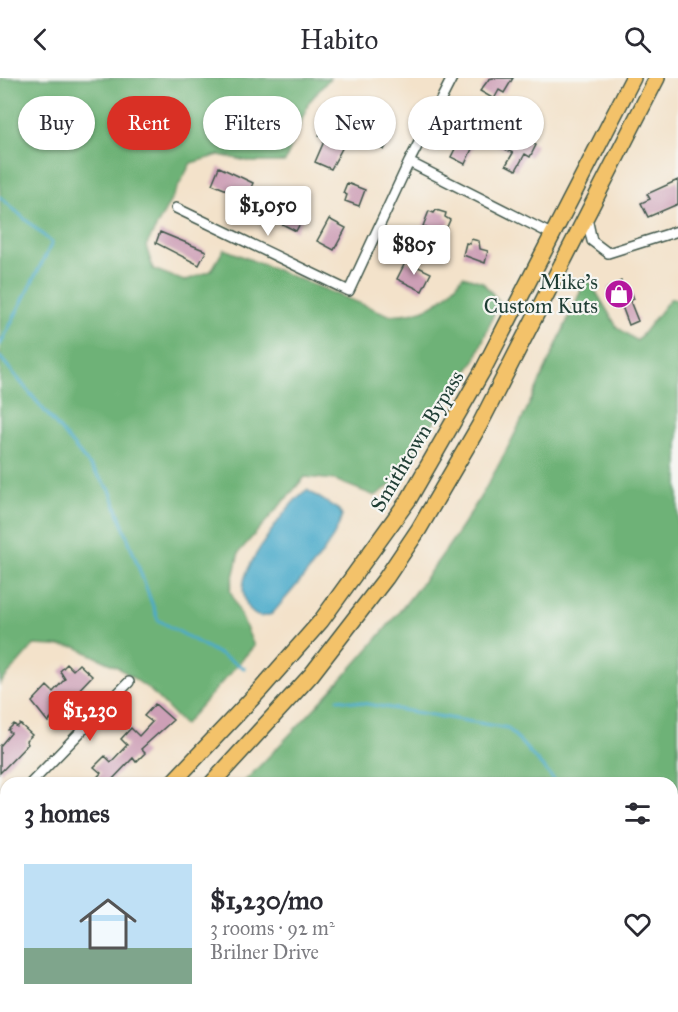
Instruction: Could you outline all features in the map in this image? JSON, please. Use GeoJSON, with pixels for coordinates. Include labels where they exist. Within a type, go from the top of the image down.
{"type":"FeatureCollection","features":[{"type":"Feature","properties":{"kind":"highway","name":"Smithtown Bypass"},"geometry":{"type":"LineString","coordinates":[[178,777],[301,644],[392,524],[465,404],[633,78]]}},
{"type":"Feature","properties":{"kind":"highway","name":"Smithtown Bypass"},"geometry":{"type":"LineString","coordinates":[[218,777],[311,675],[404,552],[479,426],[657,78]]}},
{"type":"Feature","properties":{"kind":"street"},"geometry":{"type":"LineString","coordinates":[[176,208],[349,291],[409,162],[452,78]]}},
{"type":"Feature","properties":{"kind":"street"},"geometry":{"type":"LineString","coordinates":[[409,162],[553,235]]}},
{"type":"Feature","properties":{"kind":"street"},"geometry":{"type":"LineString","coordinates":[[587,216],[592,241],[608,253],[678,231]]}},
{"type":"Feature","properties":{"kind":"street"},"geometry":{"type":"LineString","coordinates":[[37,777],[129,681]]}},
{"type":"Feature","properties":{"kind":"green space"},"geometry":{"type":"Polygon","coordinates":[[[0,78],[330,78],[309,102],[302,120],[302,96],[203,96],[203,150],[290,150],[285,162],[252,162],[219,155],[191,163],[146,246],[153,269],[184,281],[211,271],[224,249],[389,315],[413,313],[432,306],[448,294],[463,276],[482,282],[499,301],[475,360],[395,482],[375,496],[335,480],[305,477],[239,552],[230,590],[254,646],[184,725],[149,689],[117,667],[76,647],[34,645],[0,684],[0,78]]]}},
{"type":"Feature","properties":{"kind":"green space"},"geometry":{"type":"Polygon","coordinates":[[[587,277],[617,327],[637,341],[670,299],[678,299],[678,777],[249,777],[338,683],[426,577],[453,540],[494,474],[536,391],[587,277]]]}},
{"type":"Feature","properties":{"kind":"water"},"geometry":{"type":"Polygon","coordinates":[[[307,490],[339,510],[342,516],[337,529],[312,568],[272,614],[256,615],[247,605],[244,595],[243,584],[247,572],[261,546],[281,518],[307,490]]]}},
{"type":"Feature","properties":{"kind":"building"},"geometry":{"type":"Polygon","coordinates":[[[513,78],[504,93],[499,90],[496,96],[489,96],[480,91],[489,79],[513,78]]]}},
{"type":"Feature","properties":{"kind":"building"},"geometry":{"type":"Polygon","coordinates":[[[320,150],[341,150],[331,169],[315,162],[320,150]]]}},
{"type":"Feature","properties":{"kind":"building"},"geometry":{"type":"Polygon","coordinates":[[[454,150],[471,150],[465,164],[451,157],[454,150]]]}},
{"type":"Feature","properties":{"kind":"building"},"geometry":{"type":"Polygon","coordinates":[[[507,150],[534,150],[530,157],[525,154],[516,170],[506,165],[513,153],[507,150]]]}},
{"type":"Feature","properties":{"kind":"building"},"geometry":{"type":"Polygon","coordinates":[[[219,167],[253,183],[247,198],[212,184],[219,167]]]}},
{"type":"Feature","properties":{"kind":"building"},"geometry":{"type":"Polygon","coordinates":[[[678,180],[678,204],[648,217],[641,203],[650,199],[647,194],[678,180]]]}},
{"type":"Feature","properties":{"kind":"building"},"geometry":{"type":"Polygon","coordinates":[[[347,183],[365,190],[359,206],[345,201],[347,195],[343,193],[347,183]]]}},
{"type":"Feature","properties":{"kind":"building"},"geometry":{"type":"Polygon","coordinates":[[[281,207],[303,218],[296,231],[274,220],[281,207]]]}},
{"type":"Feature","properties":{"kind":"building"},"geometry":{"type":"Polygon","coordinates":[[[436,210],[446,213],[445,217],[450,220],[446,229],[442,228],[440,233],[423,226],[429,211],[434,213],[436,210]]]}},
{"type":"Feature","properties":{"kind":"building"},"geometry":{"type":"Polygon","coordinates":[[[329,219],[346,228],[334,250],[317,241],[329,219]]]}},
{"type":"Feature","properties":{"kind":"building"},"geometry":{"type":"Polygon","coordinates":[[[160,232],[206,251],[199,265],[156,243],[160,232]]]}},
{"type":"Feature","properties":{"kind":"building"},"geometry":{"type":"Polygon","coordinates":[[[471,239],[479,241],[480,249],[488,251],[485,263],[463,255],[466,243],[470,244],[471,239]]]}},
{"type":"Feature","properties":{"kind":"building"},"geometry":{"type":"Polygon","coordinates":[[[406,261],[431,273],[422,291],[397,279],[406,261]]]}},
{"type":"Feature","properties":{"kind":"building"},"geometry":{"type":"Polygon","coordinates":[[[621,281],[624,288],[629,287],[634,299],[630,301],[638,321],[629,325],[620,301],[613,303],[608,288],[621,281]]]}},
{"type":"Feature","properties":{"kind":"building"},"geometry":{"type":"Polygon","coordinates":[[[67,664],[73,670],[79,664],[92,676],[48,722],[32,702],[47,686],[53,692],[65,679],[60,671],[67,664]]]}},
{"type":"Feature","properties":{"kind":"building"},"geometry":{"type":"Polygon","coordinates":[[[155,704],[173,720],[141,749],[145,753],[136,762],[133,758],[115,777],[97,777],[101,773],[94,767],[105,756],[111,762],[127,745],[121,739],[131,728],[139,736],[152,722],[144,716],[155,704]]]}},
{"type":"Feature","properties":{"kind":"building"},"geometry":{"type":"Polygon","coordinates":[[[14,724],[17,727],[20,724],[32,735],[26,741],[28,744],[0,773],[0,746],[11,733],[8,730],[14,724]]]}},
{"type":"Feature","properties":{"kind":"waterway"},"geometry":{"type":"LineString","coordinates":[[0,197],[52,243],[0,345]]}},
{"type":"Feature","properties":{"kind":"waterway"},"geometry":{"type":"LineString","coordinates":[[0,357],[110,490],[158,620],[244,668]]}},
{"type":"Feature","properties":{"kind":"waterway"},"geometry":{"type":"LineString","coordinates":[[338,699],[508,728],[552,777]]}},
{"type":"Feature","properties":{"kind":"place","name":"Mike's Custom Kuts"},"geometry":{"type":"Point","coordinates":[619,294]}}]}
